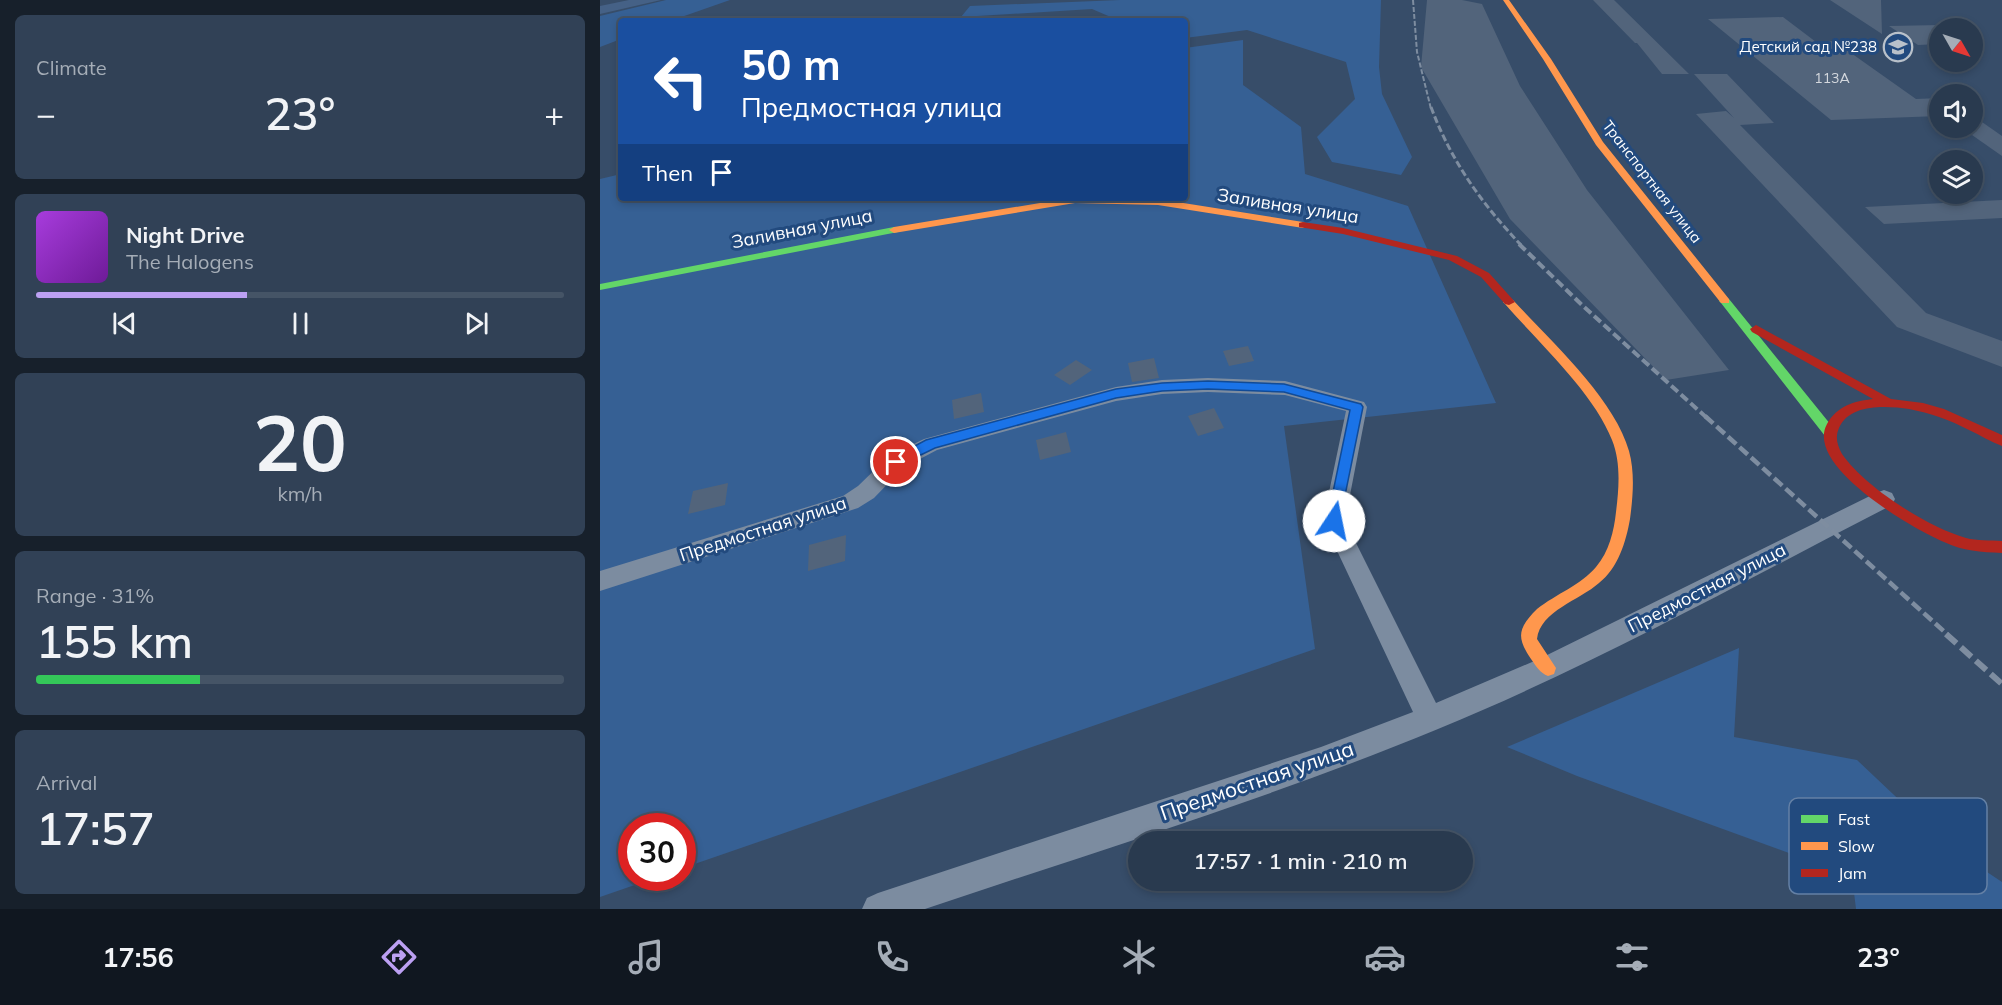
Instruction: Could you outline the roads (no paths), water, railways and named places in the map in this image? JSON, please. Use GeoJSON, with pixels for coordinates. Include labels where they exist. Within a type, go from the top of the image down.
{"type":"FeatureCollection","features":[{"type":"Feature","properties":{"kind":"main road","name":"Транспортная улица"},"geometry":{"type":"LineString","coordinates":[[1506,0],[1547,59],[1599,143],[1830,433],[1830,443],[1836,456],[1853,475],[1920,525],[1965,544]]}},
{"type":"Feature","properties":{"kind":"main road","name":"Заливная улица"},"geometry":{"type":"LineString","coordinates":[[600,287],[889,231],[1069,201]]}},
{"type":"Feature","properties":{"kind":"main road","name":"Заливная улица"},"geometry":{"type":"LineString","coordinates":[[1116,201],[1158,202],[1343,231],[1453,258],[1485,275],[1592,397],[1615,431],[1625,465],[1626,494],[1622,524],[1615,550],[1597,576],[1541,616],[1531,627],[1528,641],[1548,668]]}},
{"type":"Feature","properties":{"kind":"main road"},"geometry":{"type":"LineString","coordinates":[[1738,319],[1886,401]]}},
{"type":"Feature","properties":{"kind":"main road"},"geometry":{"type":"LineString","coordinates":[[1830,433],[1841,414],[1848,409],[1886,401],[1925,406],[1968,422],[2002,441]]}},
{"type":"Feature","properties":{"kind":"main road"},"geometry":{"type":"LineString","coordinates":[[1965,544],[2002,547]]}},
{"type":"Feature","properties":{"kind":"main road"},"geometry":{"type":"LineString","coordinates":[[1965,544],[2002,557]]}},
{"type":"Feature","properties":{"kind":"street","name":"Предмостная улица"},"geometry":{"type":"LineString","coordinates":[[600,581],[850,502],[866,492],[896,462],[931,444],[1116,394],[1162,387],[1208,385],[1284,388],[1357,407],[1334,521],[1430,719]]}},
{"type":"Feature","properties":{"kind":"street","name":"Предмостная улица"},"geometry":{"type":"LineString","coordinates":[[878,909],[1310,765],[1430,719],[1548,668],[1884,499]]}},
{"type":"Feature","properties":{"kind":"railway"},"geometry":{"type":"LineString","coordinates":[[1413,0],[1417,52],[1431,109]]}},
{"type":"Feature","properties":{"kind":"railway"},"geometry":{"type":"LineString","coordinates":[[1431,107],[1448,146],[1469,181],[1493,214],[1521,245]]}},
{"type":"Feature","properties":{"kind":"railway"},"geometry":{"type":"LineString","coordinates":[[1519,244],[1583,306],[1707,418]]}},
{"type":"Feature","properties":{"kind":"railway"},"geometry":{"type":"LineString","coordinates":[[1705,416],[1948,635]]}},
{"type":"Feature","properties":{"kind":"railway"},"geometry":{"type":"LineString","coordinates":[[1946,634],[2002,684]]}},
{"type":"Feature","properties":{"kind":"place","name":"Детский сад №238"},"geometry":{"type":"Point","coordinates":[1898,47]}}]}
